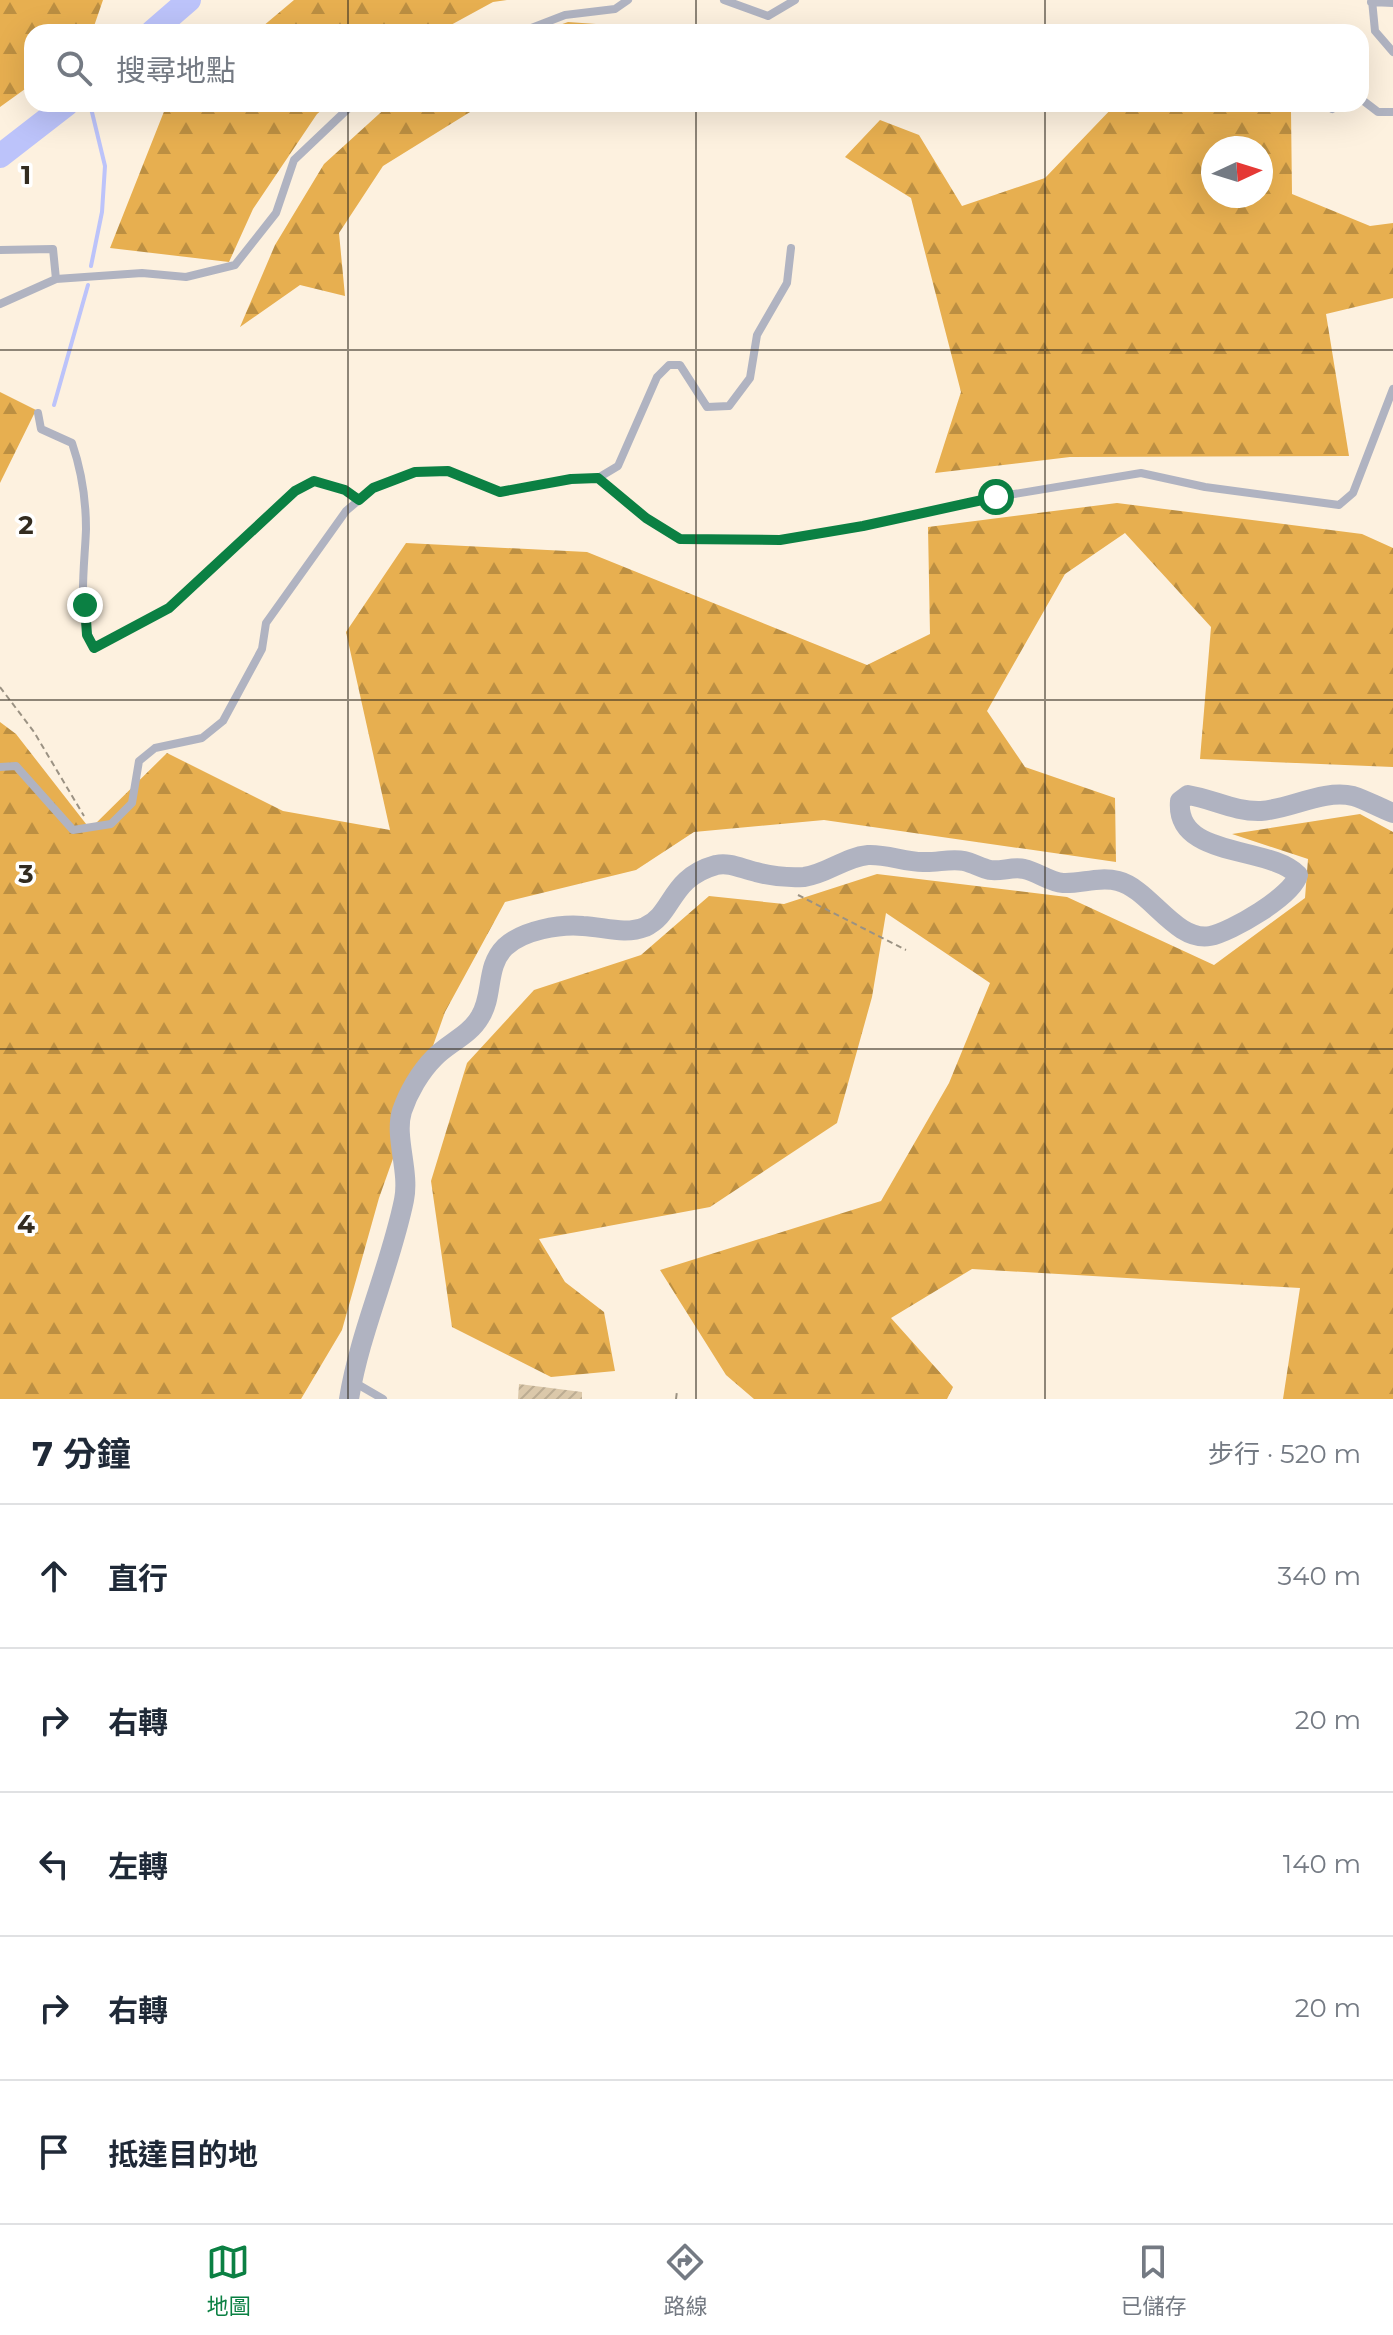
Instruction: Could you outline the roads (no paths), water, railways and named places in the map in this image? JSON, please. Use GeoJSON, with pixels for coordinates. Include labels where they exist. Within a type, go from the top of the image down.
{"type":"FeatureCollection","features":[{"type":"Feature","properties":{"kind":"street"},"geometry":{"type":"LineString","coordinates":[[350,1390],[389,1264],[406,1195],[401,1113],[417,1081],[435,1057],[456,1043],[480,1018],[493,964],[506,947],[521,938],[555,927],[582,926],[623,931],[644,927],[658,918],[683,882],[695,873],[718,865],[730,864],[781,876],[803,877],[826,871],[855,857],[873,855],[920,862],[962,860],[992,870],[1025,869],[1065,883],[1114,880],[1132,886],[1183,930],[1194,935],[1210,936],[1282,897],[1296,885],[1298,875],[1290,867],[1268,858],[1214,846],[1200,838],[1184,825],[1179,813],[1180,801],[1188,795],[1258,811],[1328,797],[1351,796],[1393,813]]}},
{"type":"Feature","properties":{"kind":"lane"},"geometry":{"type":"LineString","coordinates":[[542,24],[565,15],[615,9],[628,0]]}},
{"type":"Feature","properties":{"kind":"lane"},"geometry":{"type":"LineString","coordinates":[[724,0],[768,16],[795,0]]}},
{"type":"Feature","properties":{"kind":"lane"},"geometry":{"type":"LineString","coordinates":[[1393,3],[1372,1],[1375,31],[1393,52]]}},
{"type":"Feature","properties":{"kind":"lane"},"geometry":{"type":"LineString","coordinates":[[1369,105],[1378,112],[1393,112]]}},
{"type":"Feature","properties":{"kind":"lane"},"geometry":{"type":"LineString","coordinates":[[0,304],[56,279],[142,273],[186,277],[235,265],[276,213],[294,160],[345,112]]}},
{"type":"Feature","properties":{"kind":"lane"},"geometry":{"type":"LineString","coordinates":[[0,767],[16,766],[73,830],[111,824],[132,803],[139,761],[155,748],[202,738],[223,721],[262,649],[266,623],[346,511],[373,488],[415,472],[448,471],[500,492],[571,479],[598,478],[618,466],[657,377],[669,365],[680,365],[707,407],[729,406],[750,378],[757,335],[787,283],[791,248]]}},
{"type":"Feature","properties":{"kind":"lane"},"geometry":{"type":"LineString","coordinates":[[0,250],[53,249],[56,279]]}},
{"type":"Feature","properties":{"kind":"lane"},"geometry":{"type":"LineString","coordinates":[[598,478],[646,518],[680,539],[780,540],[863,526],[996,497],[1141,473],[1205,487],[1339,505],[1353,493],[1393,389]]}},
{"type":"Feature","properties":{"kind":"lane"},"geometry":{"type":"LineString","coordinates":[[38,413],[41,429],[72,443],[83,476],[86,528],[83,575],[87,635],[94,648],[169,608],[295,491],[314,481],[345,490],[359,500]]}},
{"type":"Feature","properties":{"kind":"lane"},"geometry":{"type":"LineString","coordinates":[[350,1390],[383,1399]]}},
{"type":"Feature","properties":{"kind":"waterway"},"geometry":{"type":"LineString","coordinates":[[161,24],[189,0]]}},
{"type":"Feature","properties":{"kind":"waterway"},"geometry":{"type":"LineString","coordinates":[[0,156],[57,112]]}},
{"type":"Feature","properties":{"kind":"waterway"},"geometry":{"type":"LineString","coordinates":[[91,266],[102,212],[105,166],[92,112]]}},
{"type":"Feature","properties":{"kind":"waterway"},"geometry":{"type":"LineString","coordinates":[[54,405],[88,285]]}}]}
